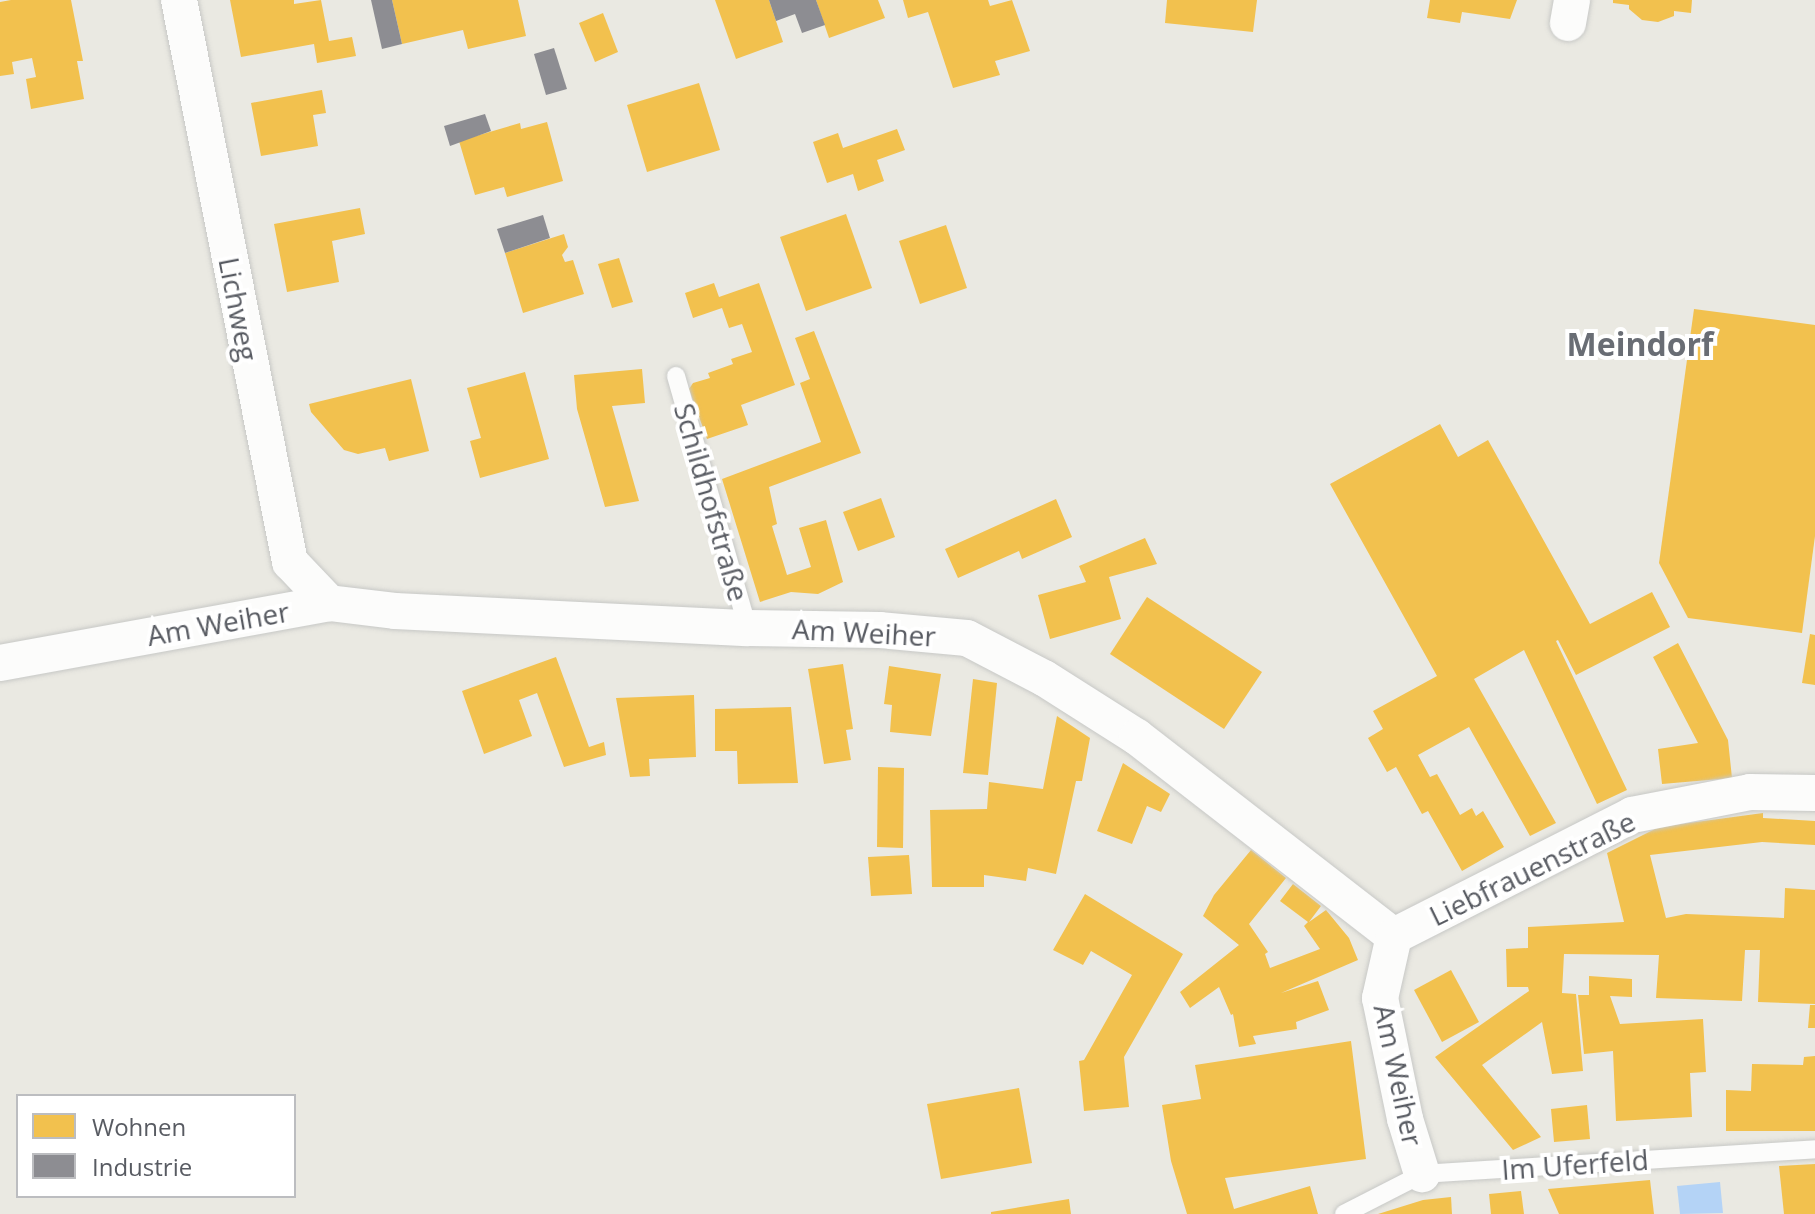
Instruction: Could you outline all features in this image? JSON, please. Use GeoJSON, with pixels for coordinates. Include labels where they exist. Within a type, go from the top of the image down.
{"type":"FeatureCollection","features":[{"type":"Feature","properties":{"kind":"street","name":"Lichweg"},"geometry":{"type":"LineString","coordinates":[[179,0],[290,562],[329,603]]}},
{"type":"Feature","properties":{"kind":"street","name":"Am Weiher"},"geometry":{"type":"LineString","coordinates":[[0,663],[329,603],[395,611],[748,628],[880,630],[967,638],[1044,678],[1137,737],[1394,936],[1380,998],[1405,1119],[1422,1174]]}},
{"type":"Feature","properties":{"kind":"street","name":"Liebfrauenstraße"},"geometry":{"type":"LineString","coordinates":[[1394,936],[1632,815],[1750,792],[1815,793]]}},
{"type":"Feature","properties":{"kind":"lane","name":"Schildhofstraße"},"geometry":{"type":"LineString","coordinates":[[676,376],[748,628]]}},
{"type":"Feature","properties":{"kind":"lane","name":"Im Uferfeld"},"geometry":{"type":"LineString","coordinates":[[1344,1214],[1422,1174],[1815,1149]]}},
{"type":"Feature","properties":{"kind":"water"},"geometry":{"type":"Polygon","coordinates":[[[1720,1182],[1723,1213],[1680,1214],[1677,1186],[1720,1182]]]}},
{"type":"Feature","properties":{"kind":"building: Wohnen"},"geometry":{"type":"Polygon","coordinates":[[[71,0],[83,61],[77,61],[84,99],[31,109],[26,79],[36,77],[32,58],[12,62],[14,74],[0,76],[0,2],[71,0]]]}},
{"type":"Feature","properties":{"kind":"building: Wohnen"},"geometry":{"type":"Polygon","coordinates":[[[230,0],[294,0],[294,4],[321,0],[329,41],[352,37],[356,56],[317,63],[314,44],[241,57],[230,0]]]}},
{"type":"Feature","properties":{"kind":"building: Wohnen"},"geometry":{"type":"Polygon","coordinates":[[[392,0],[518,0],[526,36],[468,49],[463,30],[402,44],[392,0]]]}},
{"type":"Feature","properties":{"kind":"building: Wohnen"},"geometry":{"type":"Polygon","coordinates":[[[715,0],[769,0],[783,42],[736,59],[715,0]]]}},
{"type":"Feature","properties":{"kind":"building: Wohnen"},"geometry":{"type":"Polygon","coordinates":[[[816,0],[878,0],[885,18],[829,38],[816,0]]]}},
{"type":"Feature","properties":{"kind":"building: Wohnen"},"geometry":{"type":"Polygon","coordinates":[[[903,0],[988,0],[990,6],[1012,0],[1030,51],[995,61],[1000,75],[953,88],[928,12],[908,18],[903,0]]]}},
{"type":"Feature","properties":{"kind":"building: Wohnen"},"geometry":{"type":"Polygon","coordinates":[[[1167,0],[1257,0],[1253,32],[1165,23],[1167,0]]]}},
{"type":"Feature","properties":{"kind":"building: Wohnen"},"geometry":{"type":"Polygon","coordinates":[[[1430,0],[1517,0],[1510,19],[1462,12],[1460,23],[1427,18],[1430,0]]]}},
{"type":"Feature","properties":{"kind":"building: Wohnen"},"geometry":{"type":"Polygon","coordinates":[[[1613,0],[1692,0],[1691,13],[1674,11],[1674,16],[1658,22],[1642,20],[1629,9],[1629,5],[1613,3],[1613,0]]]}},
{"type":"Feature","properties":{"kind":"building: Wohnen"},"geometry":{"type":"Polygon","coordinates":[[[603,13],[618,52],[595,62],[579,23],[603,13]]]}},
{"type":"Feature","properties":{"kind":"building: Wohnen"},"geometry":{"type":"Polygon","coordinates":[[[699,83],[720,150],[647,172],[627,105],[699,83]]]}},
{"type":"Feature","properties":{"kind":"building: Wohnen"},"geometry":{"type":"Polygon","coordinates":[[[322,90],[326,113],[313,115],[318,146],[261,156],[251,103],[322,90]]]}},
{"type":"Feature","properties":{"kind":"building: Wohnen"},"geometry":{"type":"Polygon","coordinates":[[[547,122],[563,181],[507,197],[504,187],[475,195],[459,141],[520,123],[521,129],[547,122]]]}},
{"type":"Feature","properties":{"kind":"building: Wohnen"},"geometry":{"type":"Polygon","coordinates":[[[897,129],[905,150],[877,160],[884,181],[858,191],[853,174],[827,183],[813,142],[838,133],[843,148],[897,129]]]}},
{"type":"Feature","properties":{"kind":"building: Wohnen"},"geometry":{"type":"Polygon","coordinates":[[[360,208],[365,234],[332,241],[339,282],[287,292],[274,224],[360,208]]]}},
{"type":"Feature","properties":{"kind":"building: Wohnen"},"geometry":{"type":"Polygon","coordinates":[[[846,214],[872,288],[806,311],[780,237],[846,214]]]}},
{"type":"Feature","properties":{"kind":"building: Wohnen"},"geometry":{"type":"Polygon","coordinates":[[[946,225],[967,288],[920,304],[899,241],[946,225]]]}},
{"type":"Feature","properties":{"kind":"building: Wohnen"},"geometry":{"type":"Polygon","coordinates":[[[564,234],[568,247],[562,255],[565,262],[573,260],[584,294],[523,313],[505,253],[564,234]]]}},
{"type":"Feature","properties":{"kind":"building: Wohnen"},"geometry":{"type":"Polygon","coordinates":[[[619,258],[633,302],[612,308],[598,264],[619,258]]]}},
{"type":"Feature","properties":{"kind":"building: Wohnen"},"geometry":{"type":"Polygon","coordinates":[[[714,283],[719,297],[759,283],[795,385],[741,405],[748,425],[707,439],[689,389],[693,383],[710,378],[708,373],[733,364],[731,359],[752,352],[742,324],[729,328],[722,308],[693,318],[685,293],[714,283]]]}},
{"type":"Feature","properties":{"kind":"building: Wohnen"},"geometry":{"type":"Polygon","coordinates":[[[1694,309],[1815,325],[1815,536],[1802,633],[1688,618],[1659,563],[1694,309]]]}},
{"type":"Feature","properties":{"kind":"building: Wohnen"},"geometry":{"type":"Polygon","coordinates":[[[814,331],[861,453],[769,487],[777,524],[772,526],[787,575],[811,567],[799,528],[826,520],[843,582],[818,594],[791,592],[760,602],[722,479],[821,442],[800,383],[810,379],[795,338],[814,331]]]}},
{"type":"Feature","properties":{"kind":"building: Wohnen"},"geometry":{"type":"Polygon","coordinates":[[[642,369],[645,403],[612,406],[639,501],[605,507],[577,409],[574,375],[642,369]]]}},
{"type":"Feature","properties":{"kind":"building: Wohnen"},"geometry":{"type":"Polygon","coordinates":[[[525,372],[549,459],[480,478],[470,441],[481,438],[467,388],[525,372]]]}},
{"type":"Feature","properties":{"kind":"building: Wohnen"},"geometry":{"type":"Polygon","coordinates":[[[411,379],[429,451],[389,461],[385,448],[358,454],[344,450],[311,412],[309,404],[411,379]]]}},
{"type":"Feature","properties":{"kind":"building: Wohnen"},"geometry":{"type":"Polygon","coordinates":[[[1440,424],[1458,457],[1488,440],[1590,624],[1652,592],[1670,627],[1576,675],[1556,641],[1627,790],[1597,804],[1524,650],[1474,679],[1556,823],[1530,836],[1469,727],[1418,755],[1430,777],[1437,774],[1460,815],[1472,808],[1476,816],[1483,811],[1504,847],[1462,871],[1428,811],[1422,814],[1396,767],[1387,772],[1368,738],[1383,729],[1373,711],[1437,676],[1330,484],[1440,424]]]}},
{"type":"Feature","properties":{"kind":"building: Wohnen"},"geometry":{"type":"Polygon","coordinates":[[[881,498],[895,537],[858,551],[843,512],[881,498]]]}},
{"type":"Feature","properties":{"kind":"building: Wohnen"},"geometry":{"type":"Polygon","coordinates":[[[1056,499],[1072,537],[1022,559],[1019,551],[958,578],[945,549],[1056,499]]]}},
{"type":"Feature","properties":{"kind":"building: Wohnen"},"geometry":{"type":"Polygon","coordinates":[[[1145,538],[1157,564],[1109,577],[1121,619],[1050,639],[1038,595],[1086,582],[1079,566],[1145,538]]]}},
{"type":"Feature","properties":{"kind":"building: Wohnen"},"geometry":{"type":"Polygon","coordinates":[[[1147,597],[1262,672],[1224,729],[1110,654],[1147,597]]]}},
{"type":"Feature","properties":{"kind":"building: Wohnen"},"geometry":{"type":"Polygon","coordinates":[[[1810,634],[1815,635],[1815,685],[1802,683],[1810,634]]]}},
{"type":"Feature","properties":{"kind":"building: Wohnen"},"geometry":{"type":"Polygon","coordinates":[[[1678,643],[1728,740],[1732,778],[1662,784],[1658,749],[1698,743],[1653,657],[1678,643]]]}},
{"type":"Feature","properties":{"kind":"building: Wohnen"},"geometry":{"type":"Polygon","coordinates":[[[556,657],[589,747],[604,742],[606,755],[564,767],[537,693],[519,700],[532,736],[484,754],[462,691],[556,657]]]}},
{"type":"Feature","properties":{"kind":"building: Wohnen"},"geometry":{"type":"Polygon","coordinates":[[[843,664],[853,729],[846,730],[851,760],[824,764],[808,669],[843,664]]]}},
{"type":"Feature","properties":{"kind":"building: Wohnen"},"geometry":{"type":"Polygon","coordinates":[[[889,666],[941,674],[931,736],[890,732],[892,705],[884,704],[889,666]]]}},
{"type":"Feature","properties":{"kind":"building: Wohnen"},"geometry":{"type":"Polygon","coordinates":[[[973,679],[997,683],[988,775],[963,773],[973,679]]]}},
{"type":"Feature","properties":{"kind":"building: Wohnen"},"geometry":{"type":"Polygon","coordinates":[[[694,695],[696,757],[649,759],[650,776],[630,777],[616,698],[694,695]]]}},
{"type":"Feature","properties":{"kind":"building: Wohnen"},"geometry":{"type":"Polygon","coordinates":[[[791,707],[798,783],[738,784],[737,751],[715,751],[715,709],[791,707]]]}},
{"type":"Feature","properties":{"kind":"building: Wohnen"},"geometry":{"type":"Polygon","coordinates":[[[1057,716],[1090,738],[1082,781],[1076,781],[1056,874],[1028,868],[1026,881],[984,875],[984,887],[932,887],[930,810],[987,809],[989,782],[1043,789],[1057,716]]]}},
{"type":"Feature","properties":{"kind":"building: Wohnen"},"geometry":{"type":"Polygon","coordinates":[[[1123,763],[1170,794],[1161,812],[1147,806],[1132,844],[1097,831],[1123,763]]]}},
{"type":"Feature","properties":{"kind":"building: Wohnen"},"geometry":{"type":"Polygon","coordinates":[[[878,767],[904,768],[903,848],[877,847],[878,767]]]}},
{"type":"Feature","properties":{"kind":"building: Wohnen"},"geometry":{"type":"Polygon","coordinates":[[[1763,813],[1763,818],[1815,821],[1815,845],[1762,842],[1650,855],[1666,918],[1686,914],[1784,918],[1785,888],[1815,890],[1815,1004],[1758,1002],[1760,950],[1745,950],[1742,1001],[1656,998],[1659,955],[1564,954],[1562,993],[1576,994],[1583,1071],[1552,1074],[1542,1022],[1482,1065],[1541,1137],[1513,1150],[1435,1057],[1529,991],[1528,987],[1507,987],[1506,949],[1528,948],[1528,927],[1624,922],[1607,853],[1659,827],[1763,813]]]}},
{"type":"Feature","properties":{"kind":"building: Wohnen"},"geometry":{"type":"Polygon","coordinates":[[[1251,850],[1286,878],[1249,924],[1268,952],[1265,954],[1270,968],[1320,949],[1304,926],[1308,922],[1280,901],[1293,884],[1321,906],[1309,922],[1326,910],[1349,938],[1358,960],[1281,993],[1318,981],[1329,1010],[1296,1022],[1297,1029],[1253,1036],[1256,1044],[1239,1047],[1233,1014],[1219,987],[1190,1008],[1180,992],[1239,945],[1203,916],[1214,895],[1251,850]]]}},
{"type":"Feature","properties":{"kind":"building: Wohnen"},"geometry":{"type":"Polygon","coordinates":[[[909,855],[912,894],[871,896],[868,857],[909,855]]]}},
{"type":"Feature","properties":{"kind":"building: Wohnen"},"geometry":{"type":"Polygon","coordinates":[[[1085,894],[1183,954],[1124,1057],[1129,1107],[1084,1111],[1079,1061],[1084,1060],[1132,975],[1091,951],[1083,965],[1053,950],[1085,894]]]}},
{"type":"Feature","properties":{"kind":"building: Wohnen"},"geometry":{"type":"Polygon","coordinates":[[[1451,970],[1479,1022],[1442,1042],[1414,990],[1451,970]]]}},
{"type":"Feature","properties":{"kind":"building: Wohnen"},"geometry":{"type":"Polygon","coordinates":[[[1589,976],[1632,979],[1632,997],[1610,996],[1620,1024],[1703,1019],[1706,1072],[1690,1073],[1692,1117],[1616,1121],[1613,1051],[1584,1054],[1578,995],[1589,995],[1589,976]]]}},
{"type":"Feature","properties":{"kind":"building: Wohnen"},"geometry":{"type":"Polygon","coordinates":[[[1810,1005],[1815,1005],[1815,1028],[1808,1028],[1810,1005]]]}},
{"type":"Feature","properties":{"kind":"building: Wohnen"},"geometry":{"type":"Polygon","coordinates":[[[1351,1041],[1366,1159],[1225,1178],[1234,1209],[1310,1186],[1318,1214],[1187,1214],[1171,1161],[1162,1105],[1201,1099],[1195,1065],[1351,1041]]]}},
{"type":"Feature","properties":{"kind":"building: Wohnen"},"geometry":{"type":"Polygon","coordinates":[[[1815,1056],[1815,1131],[1726,1131],[1726,1090],[1751,1091],[1752,1064],[1803,1065],[1804,1057],[1815,1056]]]}},
{"type":"Feature","properties":{"kind":"building: Wohnen"},"geometry":{"type":"Polygon","coordinates":[[[1019,1088],[1032,1163],[941,1179],[927,1104],[1019,1088]]]}},
{"type":"Feature","properties":{"kind":"building: Wohnen"},"geometry":{"type":"Polygon","coordinates":[[[1587,1105],[1590,1139],[1554,1142],[1551,1109],[1587,1105]]]}},
{"type":"Feature","properties":{"kind":"building: Wohnen"},"geometry":{"type":"Polygon","coordinates":[[[1815,1164],[1815,1214],[1784,1214],[1779,1166],[1815,1164]]]}},
{"type":"Feature","properties":{"kind":"building: Wohnen"},"geometry":{"type":"Polygon","coordinates":[[[1650,1180],[1654,1214],[1559,1214],[1548,1189],[1650,1180]]]}},
{"type":"Feature","properties":{"kind":"building: Wohnen"},"geometry":{"type":"Polygon","coordinates":[[[1521,1191],[1524,1214],[1491,1214],[1489,1194],[1521,1191]]]}},
{"type":"Feature","properties":{"kind":"building: Wohnen"},"geometry":{"type":"Polygon","coordinates":[[[1451,1197],[1452,1214],[1378,1214],[1423,1200],[1451,1197]]]}},
{"type":"Feature","properties":{"kind":"building: Wohnen"},"geometry":{"type":"Polygon","coordinates":[[[1069,1199],[1071,1214],[991,1214],[991,1212],[1069,1199]]]}},
{"type":"Feature","properties":{"kind":"building: Industrie"},"geometry":{"type":"Polygon","coordinates":[[[371,0],[392,0],[402,44],[382,49],[371,0]]]}},
{"type":"Feature","properties":{"kind":"building: Industrie"},"geometry":{"type":"Polygon","coordinates":[[[769,0],[816,0],[825,25],[802,33],[795,14],[776,21],[769,0]]]}},
{"type":"Feature","properties":{"kind":"building: Industrie"},"geometry":{"type":"Polygon","coordinates":[[[554,48],[567,89],[546,95],[534,54],[554,48]]]}},
{"type":"Feature","properties":{"kind":"building: Industrie"},"geometry":{"type":"Polygon","coordinates":[[[485,114],[491,131],[450,146],[444,126],[485,114]]]}},
{"type":"Feature","properties":{"kind":"building: Industrie"},"geometry":{"type":"Polygon","coordinates":[[[543,215],[550,238],[505,253],[497,229],[543,215]]]}},
{"type":"Feature","properties":{"kind":"district","name":"Meindorf"},"geometry":{"type":"Point","coordinates":[1640,344]}}]}
